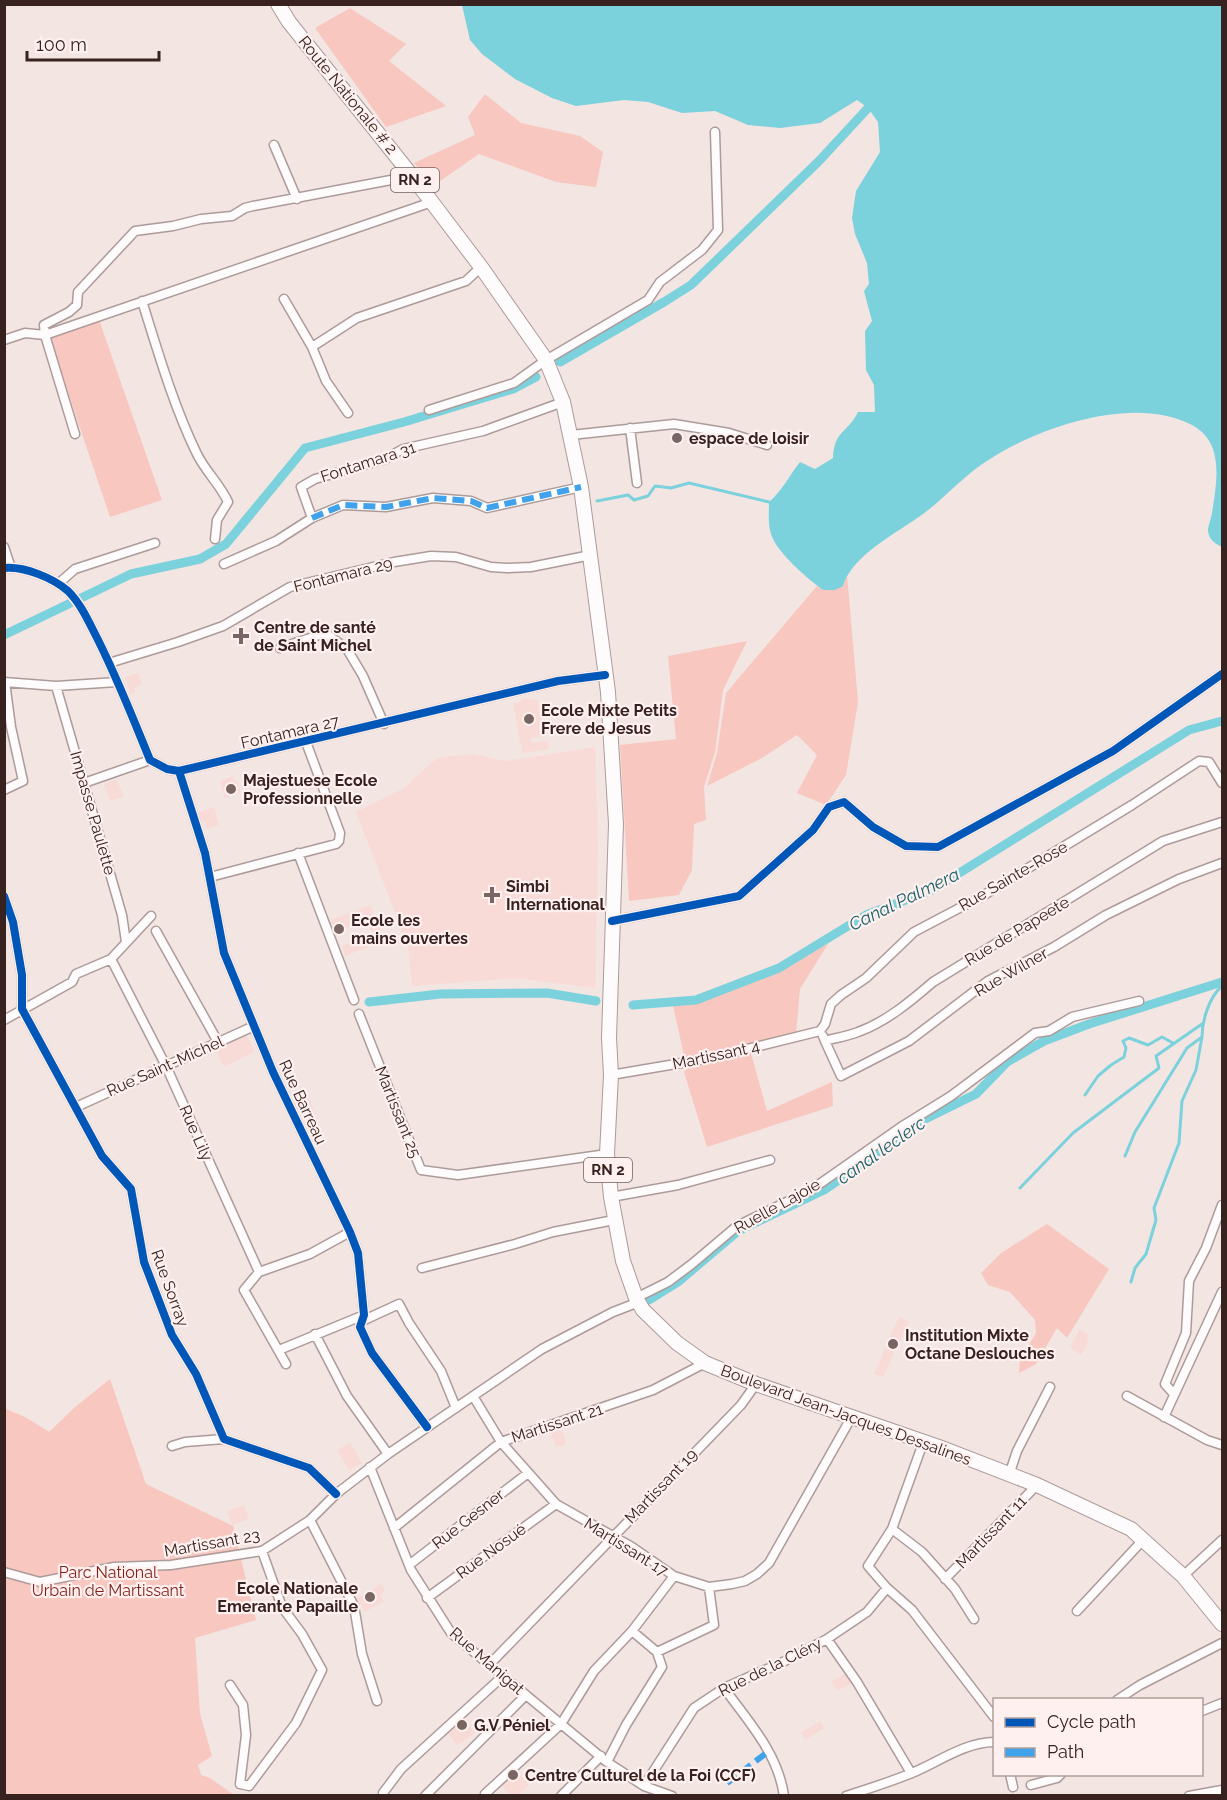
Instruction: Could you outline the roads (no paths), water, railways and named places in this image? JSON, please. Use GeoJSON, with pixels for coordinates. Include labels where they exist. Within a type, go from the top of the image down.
{"type":"FeatureCollection","features":[{"type":"Feature","properties":{"kind":"main road","name":"Route Nationale # 2"},"geometry":{"type":"LineString","coordinates":[[284,7],[481,267],[546,360]]}},
{"type":"Feature","properties":{"kind":"main road","name":"Boulevard Jean-Jacques Dessalines"},"geometry":{"type":"LineString","coordinates":[[546,360],[563,402],[581,487],[608,692],[616,824],[609,1038],[611,1075],[607,1154],[614,1220],[623,1261],[638,1300],[653,1322],[705,1363],[756,1384],[1037,1485],[1131,1529],[1183,1576],[1222,1624]]}},
{"type":"Feature","properties":{"kind":"street"},"geometry":{"type":"LineString","coordinates":[[429,410],[514,383],[546,360],[648,300],[660,282],[702,250],[718,230],[715,132]]}},
{"type":"Feature","properties":{"kind":"street"},"geometry":{"type":"LineString","coordinates":[[274,145],[297,199]]}},
{"type":"Feature","properties":{"kind":"street"},"geometry":{"type":"LineString","coordinates":[[75,434],[44,325],[69,312],[77,305],[78,292],[135,231],[232,216],[245,208],[412,176]]}},
{"type":"Feature","properties":{"kind":"street"},"geometry":{"type":"LineString","coordinates":[[4,340],[25,333],[45,335],[432,202]]}},
{"type":"Feature","properties":{"kind":"street"},"geometry":{"type":"LineString","coordinates":[[312,347],[357,318],[466,281],[481,267]]}},
{"type":"Feature","properties":{"kind":"street"},"geometry":{"type":"LineString","coordinates":[[284,299],[312,347],[326,381],[348,413]]}},
{"type":"Feature","properties":{"kind":"street"},"geometry":{"type":"LineString","coordinates":[[142,301],[185,429],[198,456],[228,502],[217,520],[215,539]]}},
{"type":"Feature","properties":{"kind":"street","name":"Fontamara 31"},"geometry":{"type":"LineString","coordinates":[[312,518],[301,487],[315,479],[385,459],[403,449],[483,431],[563,402]]}},
{"type":"Feature","properties":{"kind":"street"},"geometry":{"type":"LineString","coordinates":[[571,435],[674,424],[729,433],[767,444]]}},
{"type":"Feature","properties":{"kind":"street"},"geometry":{"type":"LineString","coordinates":[[630,428],[637,483]]}},
{"type":"Feature","properties":{"kind":"street"},"geometry":{"type":"LineString","coordinates":[[224,564],[276,541],[312,518],[343,505],[386,507],[433,498],[471,501],[487,508],[581,487]]}},
{"type":"Feature","properties":{"kind":"street"},"geometry":{"type":"LineString","coordinates":[[58,584],[75,569],[156,543]]}},
{"type":"Feature","properties":{"kind":"street"},"geometry":{"type":"LineString","coordinates":[[4,548],[8,568],[41,576],[58,584],[79,605],[109,663],[150,760],[167,769],[179,771]]}},
{"type":"Feature","properties":{"kind":"street","name":"Fontamara 29"},"geometry":{"type":"LineString","coordinates":[[109,663],[223,626],[290,587],[394,562],[431,556],[456,557],[491,567],[507,568],[531,567],[591,555]]}},
{"type":"Feature","properties":{"kind":"street"},"geometry":{"type":"LineString","coordinates":[[280,648],[325,633],[347,649],[363,676],[384,724]]}},
{"type":"Feature","properties":{"kind":"street","name":"Fontamara 27"},"geometry":{"type":"LineString","coordinates":[[179,771],[558,681],[605,675]]}},
{"type":"Feature","properties":{"kind":"street"},"geometry":{"type":"LineString","coordinates":[[612,921],[739,896],[813,830],[829,807],[844,802],[873,827],[906,846],[938,847],[1113,751],[1222,675]]}},
{"type":"Feature","properties":{"kind":"street"},"geometry":{"type":"LineString","coordinates":[[4,790],[23,781],[11,727],[5,682],[56,686],[117,682]]}},
{"type":"Feature","properties":{"kind":"street","name":"Impasse Paulette"},"geometry":{"type":"LineString","coordinates":[[56,686],[122,915],[126,942]]}},
{"type":"Feature","properties":{"kind":"street"},"geometry":{"type":"LineString","coordinates":[[210,877],[336,844],[340,833],[306,742]]}},
{"type":"Feature","properties":{"kind":"street"},"geometry":{"type":"LineString","coordinates":[[84,783],[150,760]]}},
{"type":"Feature","properties":{"kind":"street","name":"Rue Sainte-Rose"},"geometry":{"type":"LineString","coordinates":[[820,1031],[825,1024],[831,1005],[841,995],[866,978],[914,933],[984,895],[1132,805],[1199,761],[1209,762],[1222,783]]}},
{"type":"Feature","properties":{"kind":"street","name":"Rue Barreau"},"geometry":{"type":"LineString","coordinates":[[179,771],[210,877],[224,953],[273,1072],[358,1253],[363,1318],[360,1327],[372,1353],[427,1427]]}},
{"type":"Feature","properties":{"kind":"street","name":"Rue de Papeete"},"geometry":{"type":"LineString","coordinates":[[825,1041],[857,1033],[877,1024],[916,997],[933,982],[1163,841],[1222,822]]}},
{"type":"Feature","properties":{"kind":"street"},"geometry":{"type":"LineString","coordinates":[[298,853],[354,1000]]}},
{"type":"Feature","properties":{"kind":"street","name":"Rue Wilner"},"geometry":{"type":"LineString","coordinates":[[825,1041],[842,1076],[909,1041],[988,981],[1054,947],[1106,915],[1179,879],[1222,863]]}},
{"type":"Feature","properties":{"kind":"street","name":"Rue Sorray"},"geometry":{"type":"LineString","coordinates":[[4,896],[13,922],[22,975],[22,1009],[102,1156],[131,1188],[144,1262],[172,1335],[196,1374],[224,1439]]}},
{"type":"Feature","properties":{"kind":"street"},"geometry":{"type":"LineString","coordinates":[[4,1020],[72,982],[76,974],[111,959],[151,916]]}},
{"type":"Feature","properties":{"kind":"street"},"geometry":{"type":"LineString","coordinates":[[156,931],[218,1042]]}},
{"type":"Feature","properties":{"kind":"street","name":"Rue Lily"},"geometry":{"type":"LineString","coordinates":[[111,959],[166,1066],[258,1272]]}},
{"type":"Feature","properties":{"kind":"street","name":"Ruelle Lajoie"},"geometry":{"type":"LineString","coordinates":[[638,1300],[668,1282],[737,1226],[811,1190],[901,1127],[951,1096],[1035,1033],[1049,1030],[1072,1017],[1138,1001]]}},
{"type":"Feature","properties":{"kind":"street","name":"Martissant 25"},"geometry":{"type":"LineString","coordinates":[[359,1014],[421,1170],[458,1175],[607,1154]]}},
{"type":"Feature","properties":{"kind":"street","name":"Rue Saint-Michel"},"geometry":{"type":"LineString","coordinates":[[76,1107],[254,1026]]}},
{"type":"Feature","properties":{"kind":"street"},"geometry":{"type":"LineString","coordinates":[[820,1031],[825,1041]]}},
{"type":"Feature","properties":{"kind":"street","name":"Martissant 4"},"geometry":{"type":"LineString","coordinates":[[611,1075],[711,1058],[820,1031]]}},
{"type":"Feature","properties":{"kind":"street"},"geometry":{"type":"LineString","coordinates":[[611,1197],[678,1185],[770,1160]]}},
{"type":"Feature","properties":{"kind":"street"},"geometry":{"type":"LineString","coordinates":[[1174,1394],[1166,1384],[1186,1333],[1189,1281],[1206,1248],[1222,1204]]}},
{"type":"Feature","properties":{"kind":"street"},"geometry":{"type":"LineString","coordinates":[[422,1268],[553,1232],[614,1220]]}},
{"type":"Feature","properties":{"kind":"street"},"geometry":{"type":"LineString","coordinates":[[286,1364],[244,1290],[258,1272],[310,1254],[350,1232]]}},
{"type":"Feature","properties":{"kind":"street"},"geometry":{"type":"LineString","coordinates":[[1164,1417],[1222,1292]]}},
{"type":"Feature","properties":{"kind":"street","name":"Martissant 23"},"geometry":{"type":"LineString","coordinates":[[4,1572],[40,1582],[114,1567],[171,1565],[262,1551],[310,1520],[336,1494],[388,1454],[542,1349],[638,1300]]}},
{"type":"Feature","properties":{"kind":"street"},"geometry":{"type":"LineString","coordinates":[[279,1350],[315,1334],[399,1304],[441,1371],[456,1408]]}},
{"type":"Feature","properties":{"kind":"street"},"geometry":{"type":"LineString","coordinates":[[315,1334],[347,1396],[388,1454]]}},
{"type":"Feature","properties":{"kind":"street","name":"Martissant 21"},"geometry":{"type":"LineString","coordinates":[[394,1528],[501,1442],[653,1390],[705,1363]]}},
{"type":"Feature","properties":{"kind":"street","name":"Martissant 19"},"geometry":{"type":"LineString","coordinates":[[489,1665],[741,1406],[756,1384]]}},
{"type":"Feature","properties":{"kind":"street"},"geometry":{"type":"LineString","coordinates":[[1009,1475],[1017,1450],[1050,1387]]}},
{"type":"Feature","properties":{"kind":"street"},"geometry":{"type":"LineString","coordinates":[[1127,1395],[1207,1440],[1222,1445]]}},
{"type":"Feature","properties":{"kind":"street","name":"Martissant 17"},"geometry":{"type":"LineString","coordinates":[[473,1396],[501,1442],[556,1504],[632,1547],[674,1576],[710,1587],[745,1581],[769,1563],[851,1418]]}},
{"type":"Feature","properties":{"kind":"street"},"geometry":{"type":"LineString","coordinates":[[172,1446],[185,1442],[224,1439],[309,1468],[336,1494]]}},
{"type":"Feature","properties":{"kind":"street"},"geometry":{"type":"LineString","coordinates":[[923,1443],[892,1529],[868,1566],[887,1588],[912,1610],[993,1716]]}},
{"type":"Feature","properties":{"kind":"street","name":"Rue Manigat"},"geometry":{"type":"LineString","coordinates":[[370,1467],[409,1565],[451,1634],[604,1759],[644,1786],[672,1796]]}},
{"type":"Feature","properties":{"kind":"street","name":"Rue Gesner"},"geometry":{"type":"LineString","coordinates":[[409,1565],[528,1473]]}},
{"type":"Feature","properties":{"kind":"street","name":"Martissant 11"},"geometry":{"type":"LineString","coordinates":[[945,1579],[1037,1485]]}},
{"type":"Feature","properties":{"kind":"street","name":"Rue Nosué"},"geometry":{"type":"LineString","coordinates":[[427,1598],[556,1504]]}},
{"type":"Feature","properties":{"kind":"street"},"geometry":{"type":"LineString","coordinates":[[310,1520],[354,1606],[362,1654],[377,1701]]}},
{"type":"Feature","properties":{"kind":"street"},"geometry":{"type":"LineString","coordinates":[[892,1529],[921,1552],[955,1589],[974,1619]]}},
{"type":"Feature","properties":{"kind":"street"},"geometry":{"type":"LineString","coordinates":[[1077,1611],[1143,1540]]}},
{"type":"Feature","properties":{"kind":"street"},"geometry":{"type":"LineString","coordinates":[[1183,1576],[1222,1540]]}},
{"type":"Feature","properties":{"kind":"street"},"geometry":{"type":"LineString","coordinates":[[230,1685],[243,1705],[246,1735],[240,1784],[249,1786],[296,1723],[322,1670],[302,1634],[282,1607],[262,1551]]}},
{"type":"Feature","properties":{"kind":"street"},"geometry":{"type":"LineString","coordinates":[[485,1794],[561,1724],[594,1671],[632,1631],[674,1576]]}},
{"type":"Feature","properties":{"kind":"street"},"geometry":{"type":"LineString","coordinates":[[657,1652],[714,1625],[710,1587]]}},
{"type":"Feature","properties":{"kind":"street","name":"Rue de la Cléry"},"geometry":{"type":"LineString","coordinates":[[644,1786],[694,1708],[724,1688],[783,1662],[827,1639],[867,1612],[887,1588]]}},
{"type":"Feature","properties":{"kind":"street"},"geometry":{"type":"LineString","coordinates":[[561,1796],[604,1759],[662,1667],[657,1652],[632,1631]]}},
{"type":"Feature","properties":{"kind":"street"},"geometry":{"type":"LineString","coordinates":[[827,1639],[857,1682],[911,1773]]}},
{"type":"Feature","properties":{"kind":"street"},"geometry":{"type":"LineString","coordinates":[[1120,1698],[1140,1685],[1222,1643]]}},
{"type":"Feature","properties":{"kind":"street"},"geometry":{"type":"LineString","coordinates":[[382,1793],[401,1769],[503,1676]]}},
{"type":"Feature","properties":{"kind":"street"},"geometry":{"type":"LineString","coordinates":[[724,1688],[769,1751],[779,1770],[784,1796]]}},
{"type":"Feature","properties":{"kind":"street"},"geometry":{"type":"LineString","coordinates":[[425,1796],[526,1695]]}},
{"type":"Feature","properties":{"kind":"street"},"geometry":{"type":"LineString","coordinates":[[1203,1711],[1222,1703]]}},
{"type":"Feature","properties":{"kind":"street"},"geometry":{"type":"LineString","coordinates":[[846,1796],[911,1773],[952,1754],[985,1742],[993,1742]]}},
{"type":"Feature","properties":{"kind":"street"},"geometry":{"type":"LineString","coordinates":[[1010,1776],[1013,1786]]}},
{"type":"Feature","properties":{"kind":"street"},"geometry":{"type":"LineString","coordinates":[[1031,1785],[1059,1776]]}},
{"type":"Feature","properties":{"kind":"street"},"geometry":{"type":"LineString","coordinates":[[1189,1796],[1222,1790]]}},
{"type":"Feature","properties":{"kind":"water"},"geometry":{"type":"Polygon","coordinates":[[[462,5],[1222,5],[1222,547],[1211,539],[1208,531],[1214,501],[1216,463],[1214,451],[1201,431],[1190,424],[1167,416],[1142,413],[1115,414],[1060,426],[1010,447],[990,459],[923,514],[865,555],[848,575],[843,586],[835,590],[823,590],[784,555],[772,538],[769,502],[800,462],[815,469],[833,458],[836,442],[858,412],[875,412],[874,385],[866,370],[865,331],[872,321],[864,291],[869,284],[867,263],[855,234],[852,218],[856,191],[880,152],[878,122],[868,108],[857,100],[820,123],[780,128],[748,125],[715,111],[682,113],[648,102],[624,100],[576,106],[552,98],[515,79],[482,54],[470,40],[462,5]]]}},
{"type":"Feature","properties":{"kind":"waterway"},"geometry":{"type":"LineString","coordinates":[[560,362],[691,285],[819,161],[868,108]]}},
{"type":"Feature","properties":{"kind":"waterway"},"geometry":{"type":"LineString","coordinates":[[4,635],[131,574],[200,559],[226,544],[305,448],[404,422],[513,389],[536,377]]}},
{"type":"Feature","properties":{"kind":"waterway"},"geometry":{"type":"LineString","coordinates":[[597,501],[628,495],[634,500],[648,496],[655,486],[671,488],[689,483],[769,502]]}},
{"type":"Feature","properties":{"kind":"waterway","name":"Canal Palmera"},"geometry":{"type":"LineString","coordinates":[[633,1005],[696,1000],[779,968],[866,915],[932,890],[1189,730],[1222,721]]}},
{"type":"Feature","properties":{"kind":"waterway","name":"canal leclerc"},"geometry":{"type":"LineString","coordinates":[[649,1300],[678,1282],[738,1231],[824,1190],[911,1126],[976,1094],[1007,1062],[1044,1041],[1089,1024],[1222,982]]}},
{"type":"Feature","properties":{"kind":"waterway"},"geometry":{"type":"LineString","coordinates":[[1125,1156],[1135,1132],[1187,1048],[1202,1037],[1207,1010],[1213,996],[1222,986]]}},
{"type":"Feature","properties":{"kind":"waterway","name":"Canal Palmera"},"geometry":{"type":"LineString","coordinates":[[369,1002],[440,994],[547,993],[596,1001]]}},
{"type":"Feature","properties":{"kind":"waterway"},"geometry":{"type":"LineString","coordinates":[[1020,1188],[1073,1133],[1159,1068],[1156,1056],[1202,1024]]}},
{"type":"Feature","properties":{"kind":"waterway"},"geometry":{"type":"LineString","coordinates":[[1085,1095],[1098,1076],[1124,1057],[1126,1048],[1123,1041],[1129,1038],[1148,1045],[1162,1037],[1173,1043]]}},
{"type":"Feature","properties":{"kind":"waterway"},"geometry":{"type":"LineString","coordinates":[[1131,1282],[1135,1268],[1146,1254],[1156,1220],[1154,1208],[1179,1143],[1182,1101],[1196,1070],[1202,1037]]}},
{"type":"Feature","properties":{"kind":"place","name":"espace de loisir"},"geometry":{"type":"Point","coordinates":[677,438]}},
{"type":"Feature","properties":{"kind":"place","name":"Centre de santé de Saint Michel"},"geometry":{"type":"Point","coordinates":[241,636]}},
{"type":"Feature","properties":{"kind":"place","name":"Ecole Mixte Petits Frere de Jesus"},"geometry":{"type":"Point","coordinates":[529,719]}},
{"type":"Feature","properties":{"kind":"place","name":"Majestuese Ecole Professionnelle"},"geometry":{"type":"Point","coordinates":[231,789]}},
{"type":"Feature","properties":{"kind":"place","name":"Simbi International"},"geometry":{"type":"Point","coordinates":[492,895]}},
{"type":"Feature","properties":{"kind":"place","name":"Ecole les mains ouvertes"},"geometry":{"type":"Point","coordinates":[339,929]}},
{"type":"Feature","properties":{"kind":"place","name":"Institution Mixte Octane Deslouches"},"geometry":{"type":"Point","coordinates":[893,1344]}},
{"type":"Feature","properties":{"kind":"place","name":"Ecole Nationale Emerante Papaille"},"geometry":{"type":"Point","coordinates":[370,1597]}},
{"type":"Feature","properties":{"kind":"place","name":"G.V Péniel"},"geometry":{"type":"Point","coordinates":[462,1725]}},
{"type":"Feature","properties":{"kind":"place","name":"Centre Culturel de la Foi (CCF)"},"geometry":{"type":"Point","coordinates":[513,1775]}},
{"type":"Feature","properties":{"kind":"park label","name":"Parc National Urbain de Martissant"},"geometry":{"type":"Point","coordinates":[108,1581]}}]}
